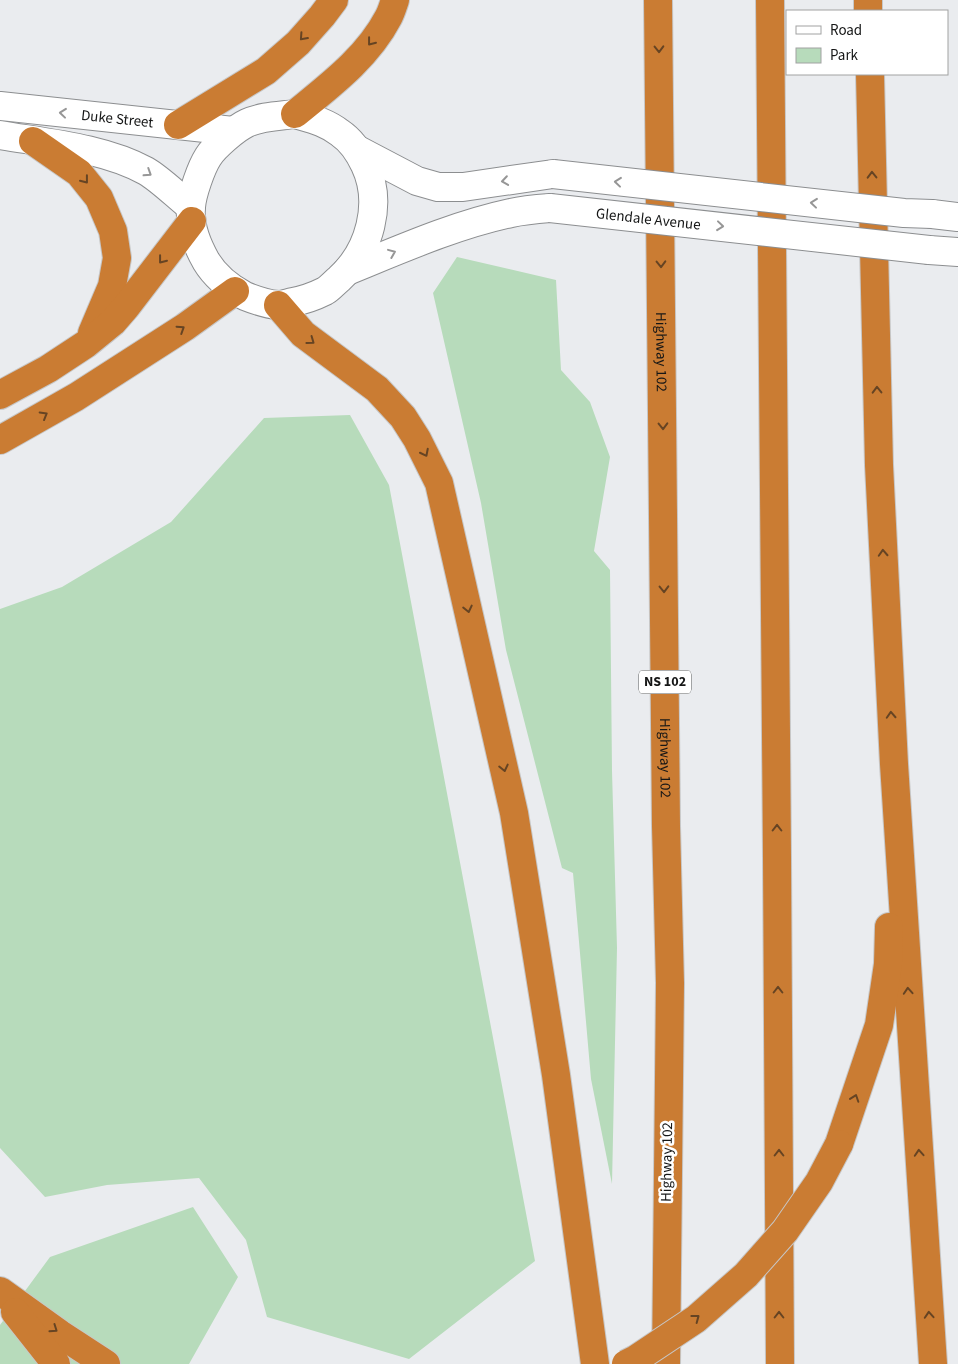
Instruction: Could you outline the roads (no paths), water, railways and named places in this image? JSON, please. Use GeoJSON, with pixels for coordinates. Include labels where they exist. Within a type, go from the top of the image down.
{"type":"FeatureCollection","features":[{"type":"Feature","properties":{"kind":"highway"},"geometry":{"type":"LineString","coordinates":[[178,125],[266,71],[298,43],[334,0]]}},
{"type":"Feature","properties":{"kind":"highway"},"geometry":{"type":"LineString","coordinates":[[295,114],[342,75],[370,44],[388,18],[395,0]]}},
{"type":"Feature","properties":{"kind":"highway","name":"Highway 102"},"geometry":{"type":"LineString","coordinates":[[658,0],[666,816],[670,982],[666,1364]]}},
{"type":"Feature","properties":{"kind":"highway"},"geometry":{"type":"LineString","coordinates":[[770,0],[780,1364]]}},
{"type":"Feature","properties":{"kind":"highway"},"geometry":{"type":"LineString","coordinates":[[870,75],[879,465],[894,764],[932,1364]]}},
{"type":"Feature","properties":{"kind":"highway"},"geometry":{"type":"LineString","coordinates":[[33,140],[79,173],[99,198],[113,231],[117,258],[112,286],[99,319],[86,344]]}},
{"type":"Feature","properties":{"kind":"highway"},"geometry":{"type":"LineString","coordinates":[[0,395],[48,369],[86,344],[112,322],[126,306],[191,214]]}},
{"type":"Feature","properties":{"kind":"highway"},"geometry":{"type":"LineString","coordinates":[[0,440],[92,386],[185,327],[235,291]]}},
{"type":"Feature","properties":{"kind":"highway"},"geometry":{"type":"LineString","coordinates":[[278,305],[303,334],[377,389],[404,417],[439,483],[514,813],[556,1075],[595,1364]]}},
{"type":"Feature","properties":{"kind":"highway"},"geometry":{"type":"LineString","coordinates":[[626,1364],[696,1319],[746,1275],[790,1223],[819,1182],[839,1144],[878,1025],[888,964],[894,764]]}},
{"type":"Feature","properties":{"kind":"highway"},"geometry":{"type":"LineString","coordinates":[[0,1292],[56,1364]]}},
{"type":"Feature","properties":{"kind":"highway"},"geometry":{"type":"LineString","coordinates":[[0,1292],[106,1364]]}},
{"type":"Feature","properties":{"kind":"main road","name":"Duke Street"},"geometry":{"type":"LineString","coordinates":[[0,106],[233,131]]}},
{"type":"Feature","properties":{"kind":"main road"},"geometry":{"type":"LineString","coordinates":[[358,150],[369,174],[374,200],[371,224],[364,246],[347,271],[326,290],[303,300],[278,305],[254,300],[235,291],[217,275],[197,243],[191,214],[196,184],[208,157],[233,131],[248,122],[295,114],[322,122],[342,134],[358,150],[417,181],[438,187],[463,186],[553,174],[894,212],[945,215]]}},
{"type":"Feature","properties":{"kind":"main road"},"geometry":{"type":"LineString","coordinates":[[0,134],[101,153],[126,161],[147,172],[191,214]]}},
{"type":"Feature","properties":{"kind":"main road","name":"Glendale Avenue"},"geometry":{"type":"LineString","coordinates":[[347,271],[474,223],[512,213],[550,208],[958,252]]}}]}
